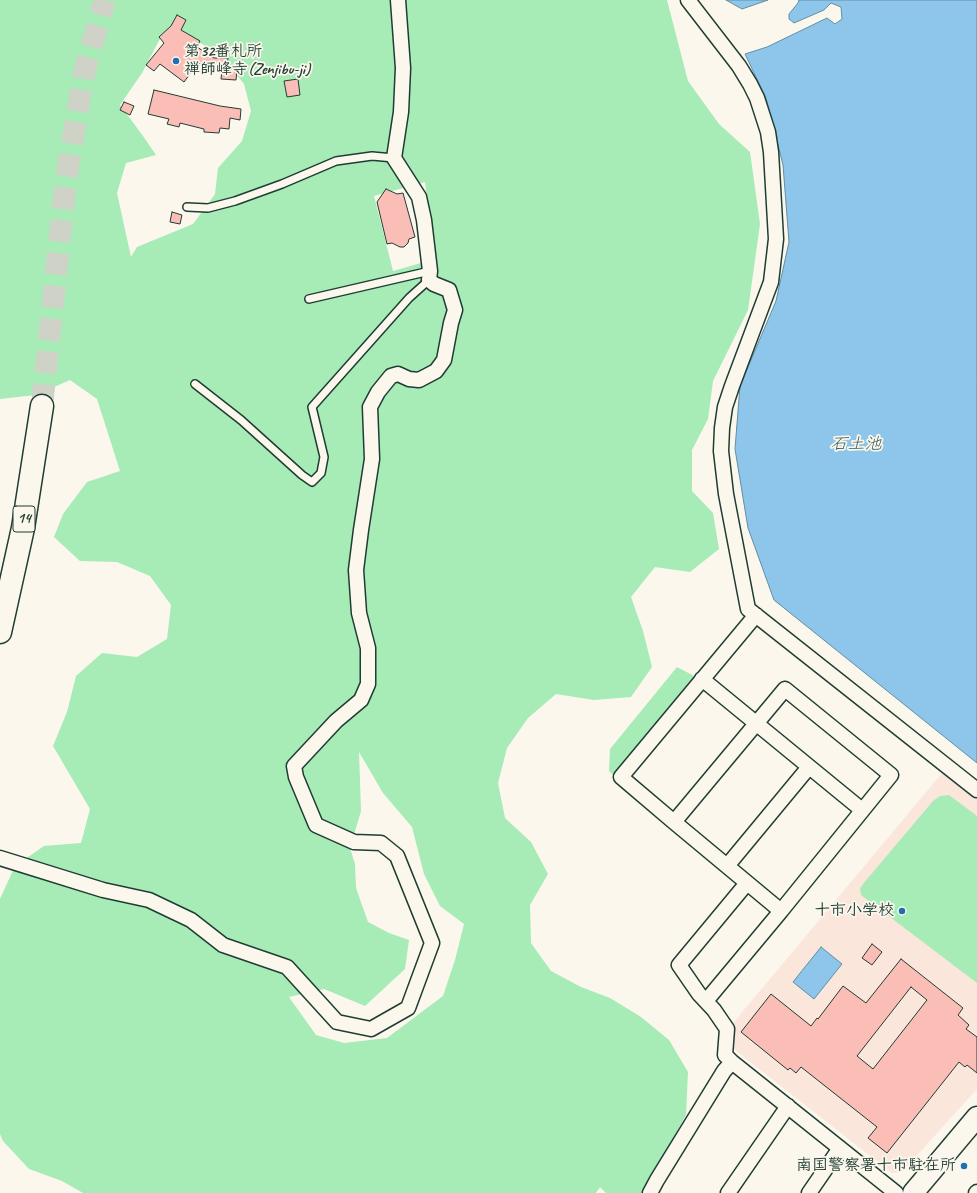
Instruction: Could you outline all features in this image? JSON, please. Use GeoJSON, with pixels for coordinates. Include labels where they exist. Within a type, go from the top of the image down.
{"type":"FeatureCollection","features":[{"type":"Feature","properties":{"kind":"main road","name":"14"},"geometry":{"type":"LineString","coordinates":[[0,632],[23,528],[42,406]]}},
{"type":"Feature","properties":{"kind":"main road"},"geometry":{"type":"LineString","coordinates":[[913,1193],[977,1117]]}},
{"type":"Feature","properties":{"kind":"street"},"geometry":{"type":"LineString","coordinates":[[0,858],[103,890],[149,900],[191,920],[223,945],[287,967],[337,1022],[371,1029],[408,1008],[432,943],[397,856],[381,843],[354,842],[316,825],[296,777],[294,766],[336,721],[361,700],[368,684],[368,648],[359,613],[356,570],[372,459],[370,407],[378,392],[391,376],[398,374],[409,379],[419,380],[436,370],[444,360],[455,310],[449,290],[434,284],[430,276],[424,220],[419,197],[394,158],[402,112],[403,68],[398,0]]}},
{"type":"Feature","properties":{"kind":"street"},"geometry":{"type":"LineString","coordinates":[[688,0],[739,66],[750,84],[757,98],[768,132],[771,152],[776,222],[775,260],[766,298],[738,367],[725,408],[722,428],[721,450],[726,494],[748,609],[977,790]]}},
{"type":"Feature","properties":{"kind":"street"},"geometry":{"type":"LineString","coordinates":[[756,615],[620,777],[781,911]]}},
{"type":"Feature","properties":{"kind":"street"},"geometry":{"type":"LineString","coordinates":[[702,679],[862,810]]}},
{"type":"Feature","properties":{"kind":"street"},"geometry":{"type":"LineString","coordinates":[[674,822],[785,689],[891,775],[706,1002]]}},
{"type":"Feature","properties":{"kind":"street"},"geometry":{"type":"LineString","coordinates":[[727,866],[809,767]]}},
{"type":"Feature","properties":{"kind":"street"},"geometry":{"type":"LineString","coordinates":[[747,883],[679,966],[727,1029],[725,1056],[896,1193]]}},
{"type":"Feature","properties":{"kind":"street"},"geometry":{"type":"LineString","coordinates":[[650,1193],[724,1071],[732,1062]]}},
{"type":"Feature","properties":{"kind":"street"},"geometry":{"type":"LineString","coordinates":[[728,1193],[788,1106]]}},
{"type":"Feature","properties":{"kind":"street"},"geometry":{"type":"LineString","coordinates":[[809,1193],[840,1148]]}},
{"type":"Feature","properties":{"kind":"lane"},"geometry":{"type":"LineString","coordinates":[[187,207],[208,208],[235,201],[282,184],[336,161],[372,156],[394,158]]}},
{"type":"Feature","properties":{"kind":"lane"},"geometry":{"type":"LineString","coordinates":[[309,299],[430,276]]}},
{"type":"Feature","properties":{"kind":"lane"},"geometry":{"type":"LineString","coordinates":[[195,384],[241,420],[302,475],[312,482],[321,473],[324,457],[312,407],[430,276]]}},
{"type":"Feature","properties":{"kind":"shaded area","name":"十市小学校"},"geometry":{"type":"Polygon","coordinates":[[[943,772],[977,798],[977,1089],[902,1172],[892,1173],[736,1051],[732,1045],[733,1023],[943,772]]]}},
{"type":"Feature","properties":{"kind":"green space"},"geometry":{"type":"Polygon","coordinates":[[[0,0],[667,0],[688,81],[719,124],[750,152],[760,224],[748,310],[713,381],[708,419],[692,450],[692,491],[713,513],[719,549],[690,572],[655,567],[631,597],[643,631],[652,667],[631,697],[594,700],[556,694],[528,718],[507,748],[498,783],[505,818],[531,842],[548,874],[530,905],[531,943],[551,971],[581,987],[610,998],[641,1017],[669,1040],[688,1072],[686,1115],[644,1193],[606,1193],[600,1187],[596,1193],[83,1193],[62,1181],[29,1169],[3,1141],[0,1134],[0,899],[15,866],[44,846],[81,843],[90,809],[53,746],[67,712],[76,676],[102,653],[137,657],[167,639],[171,605],[150,576],[117,562],[80,561],[54,537],[63,514],[87,482],[120,471],[97,399],[70,380],[36,395],[0,399],[0,0]],[[163,33],[142,73],[120,105],[156,155],[126,163],[117,193],[131,257],[137,247],[193,224],[215,194],[218,168],[242,141],[251,111],[244,84],[221,55],[190,37],[163,33]],[[425,182],[374,196],[393,271],[435,259],[425,182]],[[359,752],[361,811],[350,848],[355,864],[356,888],[368,922],[389,933],[409,940],[405,969],[365,1006],[324,989],[289,997],[316,1035],[344,1043],[387,1038],[443,996],[455,960],[464,924],[440,906],[424,874],[412,827],[383,793],[359,752]]]}},
{"type":"Feature","properties":{"kind":"green space"},"geometry":{"type":"Polygon","coordinates":[[[677,667],[696,677],[613,775],[609,771],[610,749],[677,667]]]}},
{"type":"Feature","properties":{"kind":"green space"},"geometry":{"type":"Polygon","coordinates":[[[949,795],[977,816],[977,983],[861,895],[860,889],[933,801],[940,796],[949,795]]]}},
{"type":"Feature","properties":{"kind":"water"},"geometry":{"type":"Polygon","coordinates":[[[726,0],[768,0],[742,9],[726,0]]]}},
{"type":"Feature","properties":{"kind":"water","name":"石土池"},"geometry":{"type":"Polygon","coordinates":[[[799,0],[977,0],[977,763],[774,600],[748,528],[735,449],[740,386],[776,301],[789,242],[783,165],[766,98],[745,54],[767,47],[827,18],[835,24],[842,19],[841,7],[831,3],[824,10],[794,23],[789,19],[789,14],[799,0]]]}},
{"type":"Feature","properties":{"kind":"water"},"geometry":{"type":"Polygon","coordinates":[[[821,947],[842,964],[814,999],[793,982],[821,947]]]}},
{"type":"Feature","properties":{"kind":"building"},"geometry":{"type":"Polygon","coordinates":[[[177,15],[186,20],[181,30],[200,41],[197,47],[214,58],[228,58],[227,66],[230,68],[226,67],[226,69],[237,70],[236,80],[221,79],[222,70],[214,66],[198,63],[184,82],[160,64],[154,71],[146,65],[164,43],[159,37],[171,26],[177,15]]]}},
{"type":"Feature","properties":{"kind":"building"},"geometry":{"type":"Polygon","coordinates":[[[298,79],[300,95],[287,97],[284,81],[298,79]]]}},
{"type":"Feature","properties":{"kind":"building"},"geometry":{"type":"Polygon","coordinates":[[[154,90],[220,106],[241,109],[240,120],[230,118],[229,129],[220,128],[219,133],[204,132],[204,129],[180,123],[179,127],[167,124],[169,119],[148,114],[154,90]]]}},
{"type":"Feature","properties":{"kind":"building"},"geometry":{"type":"Polygon","coordinates":[[[124,102],[134,106],[130,115],[120,110],[124,102]]]}},
{"type":"Feature","properties":{"kind":"building"},"geometry":{"type":"Polygon","coordinates":[[[386,189],[397,194],[403,193],[415,237],[409,239],[408,243],[404,247],[400,247],[392,243],[387,244],[377,202],[386,189]]]}},
{"type":"Feature","properties":{"kind":"building"},"geometry":{"type":"Polygon","coordinates":[[[172,212],[182,215],[180,224],[170,222],[172,212]]]}},
{"type":"Feature","properties":{"kind":"building"},"geometry":{"type":"Polygon","coordinates":[[[872,944],[882,952],[872,965],[862,958],[872,944]]]}},
{"type":"Feature","properties":{"kind":"building"},"geometry":{"type":"Polygon","coordinates":[[[901,959],[963,1008],[958,1015],[969,1025],[966,1029],[977,1037],[977,1073],[967,1065],[965,1067],[959,1062],[887,1153],[868,1138],[877,1127],[801,1067],[796,1073],[790,1068],[788,1070],[741,1032],[771,994],[811,1026],[843,986],[866,1003],[901,959]],[[911,987],[857,1056],[873,1069],[927,1000],[911,987]]]}},
{"type":"Feature","properties":{"kind":"tunnel"},"geometry":{"type":"LineString","coordinates":[[42,406],[66,179],[84,73],[105,0]]}},
{"type":"Feature","properties":{"kind":"place","name":"第32番札所 禅師峰寺(Zenjibu-ji)"},"geometry":{"type":"Point","coordinates":[176,61]}},
{"type":"Feature","properties":{"kind":"place","name":"十市小学校"},"geometry":{"type":"Point","coordinates":[902,911]}},
{"type":"Feature","properties":{"kind":"place","name":"南国警察署十市駐在所"},"geometry":{"type":"Point","coordinates":[964,1166]}}]}
